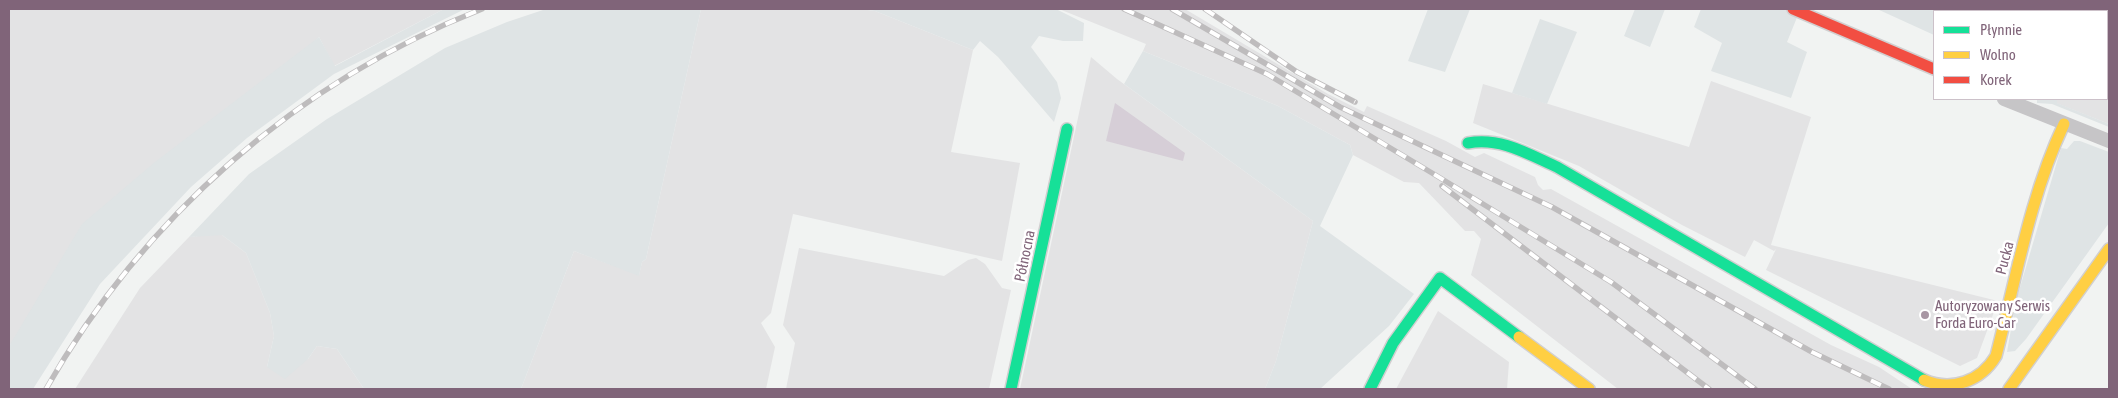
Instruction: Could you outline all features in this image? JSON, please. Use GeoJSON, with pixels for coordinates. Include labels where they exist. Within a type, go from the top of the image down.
{"type":"FeatureCollection","features":[{"type":"Feature","properties":{"kind":"street"},"geometry":{"type":"LineString","coordinates":[[1793,9],[1933,70]]}},
{"type":"Feature","properties":{"kind":"street"},"geometry":{"type":"LineString","coordinates":[[2007,100],[2047,114],[2064,124],[2109,141]]}},
{"type":"Feature","properties":{"kind":"street","name":"Pucka"},"geometry":{"type":"LineString","coordinates":[[1468,143],[1486,140],[1500,144],[1575,176],[1911,374],[1930,383],[1948,386],[1988,370],[1992,364],[2000,345],[2039,191],[2051,152],[2064,124]]}},
{"type":"Feature","properties":{"kind":"street","name":"Północna"},"geometry":{"type":"LineString","coordinates":[[1011,389],[1067,129]]}},
{"type":"Feature","properties":{"kind":"street"},"geometry":{"type":"LineString","coordinates":[[2009,389],[2109,249]]}},
{"type":"Feature","properties":{"kind":"street"},"geometry":{"type":"LineString","coordinates":[[1370,389],[1393,343],[1440,278],[1589,389]]}},
{"type":"Feature","properties":{"kind":"shaded area"},"geometry":{"type":"Polygon","coordinates":[[[9,9],[444,9],[334,66],[319,37],[9,346],[9,9]]]}},
{"type":"Feature","properties":{"kind":"shaded area"},"geometry":{"type":"Polygon","coordinates":[[[444,9],[465,9],[334,74],[247,138],[191,187],[100,284],[33,389],[9,389],[9,346],[82,224],[155,162],[319,37],[335,66],[444,9]]]}},
{"type":"Feature","properties":{"kind":"shaded area"},"geometry":{"type":"Polygon","coordinates":[[[546,9],[701,9],[646,259],[642,262],[639,276],[574,251],[521,389],[364,389],[337,349],[317,346],[308,359],[285,379],[267,367],[274,336],[270,313],[246,253],[222,235],[189,237],[249,174],[327,119],[445,48],[507,22],[546,9]]]}},
{"type":"Feature","properties":{"kind":"shaded area"},"geometry":{"type":"Polygon","coordinates":[[[701,9],[861,9],[875,11],[973,50],[951,152],[1020,163],[1002,261],[793,214],[771,313],[761,323],[775,347],[766,389],[521,389],[574,251],[639,275],[642,262],[646,259],[701,9]]]}},
{"type":"Feature","properties":{"kind":"shaded area"},"geometry":{"type":"Polygon","coordinates":[[[861,9],[1056,9],[1084,23],[1083,41],[1063,41],[1039,36],[1031,47],[1057,82],[1061,98],[1054,122],[998,57],[980,41],[973,50],[875,11],[861,9]]]}},
{"type":"Feature","properties":{"kind":"shaded area"},"geometry":{"type":"Polygon","coordinates":[[[1059,9],[1185,9],[1328,94],[1364,112],[1367,106],[1446,141],[1475,157],[1484,153],[1535,177],[1538,185],[1543,190],[1551,189],[1831,345],[1879,367],[1912,389],[1618,389],[1471,275],[1481,239],[1474,231],[1465,231],[1419,183],[1404,182],[1353,155],[1350,145],[1278,106],[1143,51],[1146,44],[1059,9]]]}},
{"type":"Feature","properties":{"kind":"shaded area"},"geometry":{"type":"Polygon","coordinates":[[[1428,9],[1470,9],[1445,72],[1408,61],[1428,9]]]}},
{"type":"Feature","properties":{"kind":"shaded area"},"geometry":{"type":"Polygon","coordinates":[[[1635,9],[1665,9],[1650,47],[1624,36],[1635,9]]]}},
{"type":"Feature","properties":{"kind":"shaded area"},"geometry":{"type":"Polygon","coordinates":[[[1701,9],[1784,9],[1798,15],[1787,42],[1807,52],[1791,98],[1711,71],[1722,43],[1694,27],[1701,9]]]}},
{"type":"Feature","properties":{"kind":"shaded area"},"geometry":{"type":"Polygon","coordinates":[[[1877,9],[1962,10],[1933,10],[1933,35],[1877,9]]]}},
{"type":"Feature","properties":{"kind":"shaded area"},"geometry":{"type":"Polygon","coordinates":[[[2109,9],[2109,124],[2056,103],[2057,100],[2108,100],[2108,10],[2082,10],[2109,9]]]}},
{"type":"Feature","properties":{"kind":"shaded area"},"geometry":{"type":"Polygon","coordinates":[[[1540,19],[1577,32],[1547,104],[1512,93],[1540,19]]]}},
{"type":"Feature","properties":{"kind":"shaded area"},"geometry":{"type":"Polygon","coordinates":[[[1143,51],[1278,106],[1350,145],[1353,155],[1320,226],[1414,294],[1389,326],[1320,389],[1265,389],[1276,361],[1313,221],[1124,84],[1143,51]]]}},
{"type":"Feature","properties":{"kind":"shaded area"},"geometry":{"type":"Polygon","coordinates":[[[1091,57],[1117,79],[1313,221],[1276,361],[1265,389],[1020,389],[1091,57]]]}},
{"type":"Feature","properties":{"kind":"shaded area"},"geometry":{"type":"Polygon","coordinates":[[[1711,81],[1811,117],[1771,245],[1998,301],[1977,358],[1960,366],[1766,270],[1776,249],[1774,251],[1754,240],[1745,257],[1682,225],[1579,166],[1473,123],[1483,84],[1689,147],[1711,81]]]}},
{"type":"Feature","properties":{"kind":"shaded area"},"geometry":{"type":"Polygon","coordinates":[[[2037,100],[2057,100],[2057,103],[2109,124],[2109,127],[2052,104],[2037,103],[2037,100]]]}},
{"type":"Feature","properties":{"kind":"shaded area"},"geometry":{"type":"Polygon","coordinates":[[[1115,103],[1185,153],[1183,161],[1106,141],[1115,103]]]}},
{"type":"Feature","properties":{"kind":"shaded area"},"geometry":{"type":"Polygon","coordinates":[[[2074,141],[2080,141],[2109,152],[2109,223],[2026,339],[2015,351],[2007,352],[2016,301],[2061,148],[2067,149],[2074,141]]]}},
{"type":"Feature","properties":{"kind":"shaded area"},"geometry":{"type":"Polygon","coordinates":[[[222,235],[246,253],[270,313],[274,336],[267,367],[308,359],[317,346],[337,349],[364,389],[75,389],[140,288],[189,237],[222,235]]]}},
{"type":"Feature","properties":{"kind":"shaded area"},"geometry":{"type":"Polygon","coordinates":[[[799,248],[944,276],[968,260],[976,258],[985,264],[1002,288],[1011,290],[989,389],[786,389],[795,343],[783,325],[799,248]]]}},
{"type":"Feature","properties":{"kind":"shaded area"},"geometry":{"type":"Polygon","coordinates":[[[1438,311],[1509,362],[1507,389],[1396,389],[1438,311]]]}},
{"type":"Feature","properties":{"kind":"railway"},"geometry":{"type":"LineString","coordinates":[[46,389],[85,327],[129,268],[178,213],[231,162],[289,116],[350,75],[414,39],[482,9]]}},
{"type":"Feature","properties":{"kind":"railway"},"geometry":{"type":"LineString","coordinates":[[1124,9],[1267,74],[1437,176],[1611,282],[1755,389]]}},
{"type":"Feature","properties":{"kind":"railway"},"geometry":{"type":"LineString","coordinates":[[1172,9],[1340,107],[1552,207],[1812,352],[1889,389]]}},
{"type":"Feature","properties":{"kind":"railway"},"geometry":{"type":"LineString","coordinates":[[1205,9],[1297,72],[1355,102]]}},
{"type":"Feature","properties":{"kind":"railway"},"geometry":{"type":"LineString","coordinates":[[1442,186],[1709,389]]}},
{"type":"Feature","properties":{"kind":"traffic: fast"},"geometry":{"type":"LineString","coordinates":[[1011,389],[1067,129]]}},
{"type":"Feature","properties":{"kind":"traffic: fast"},"geometry":{"type":"LineString","coordinates":[[1468,143],[1492,142],[1525,152],[1557,167],[1924,380]]}},
{"type":"Feature","properties":{"kind":"traffic: fast"},"geometry":{"type":"LineString","coordinates":[[1370,389],[1393,343],[1440,278],[1519,337]]}},
{"type":"Feature","properties":{"kind":"traffic: slow"},"geometry":{"type":"LineString","coordinates":[[1924,380],[1945,385],[1965,382],[1982,372],[1996,356],[2033,209],[2052,151],[2064,124]]}},
{"type":"Feature","properties":{"kind":"traffic: slow"},"geometry":{"type":"LineString","coordinates":[[2009,389],[2109,249]]}},
{"type":"Feature","properties":{"kind":"traffic: slow"},"geometry":{"type":"LineString","coordinates":[[1519,337],[1589,389]]}},
{"type":"Feature","properties":{"kind":"traffic: jam"},"geometry":{"type":"LineString","coordinates":[[1793,9],[1933,69]]}},
{"type":"Feature","properties":{"kind":"place","name":"Autoryzowany Serwis Forda Euro-Car"},"geometry":{"type":"Point","coordinates":[1925,315]}}]}
